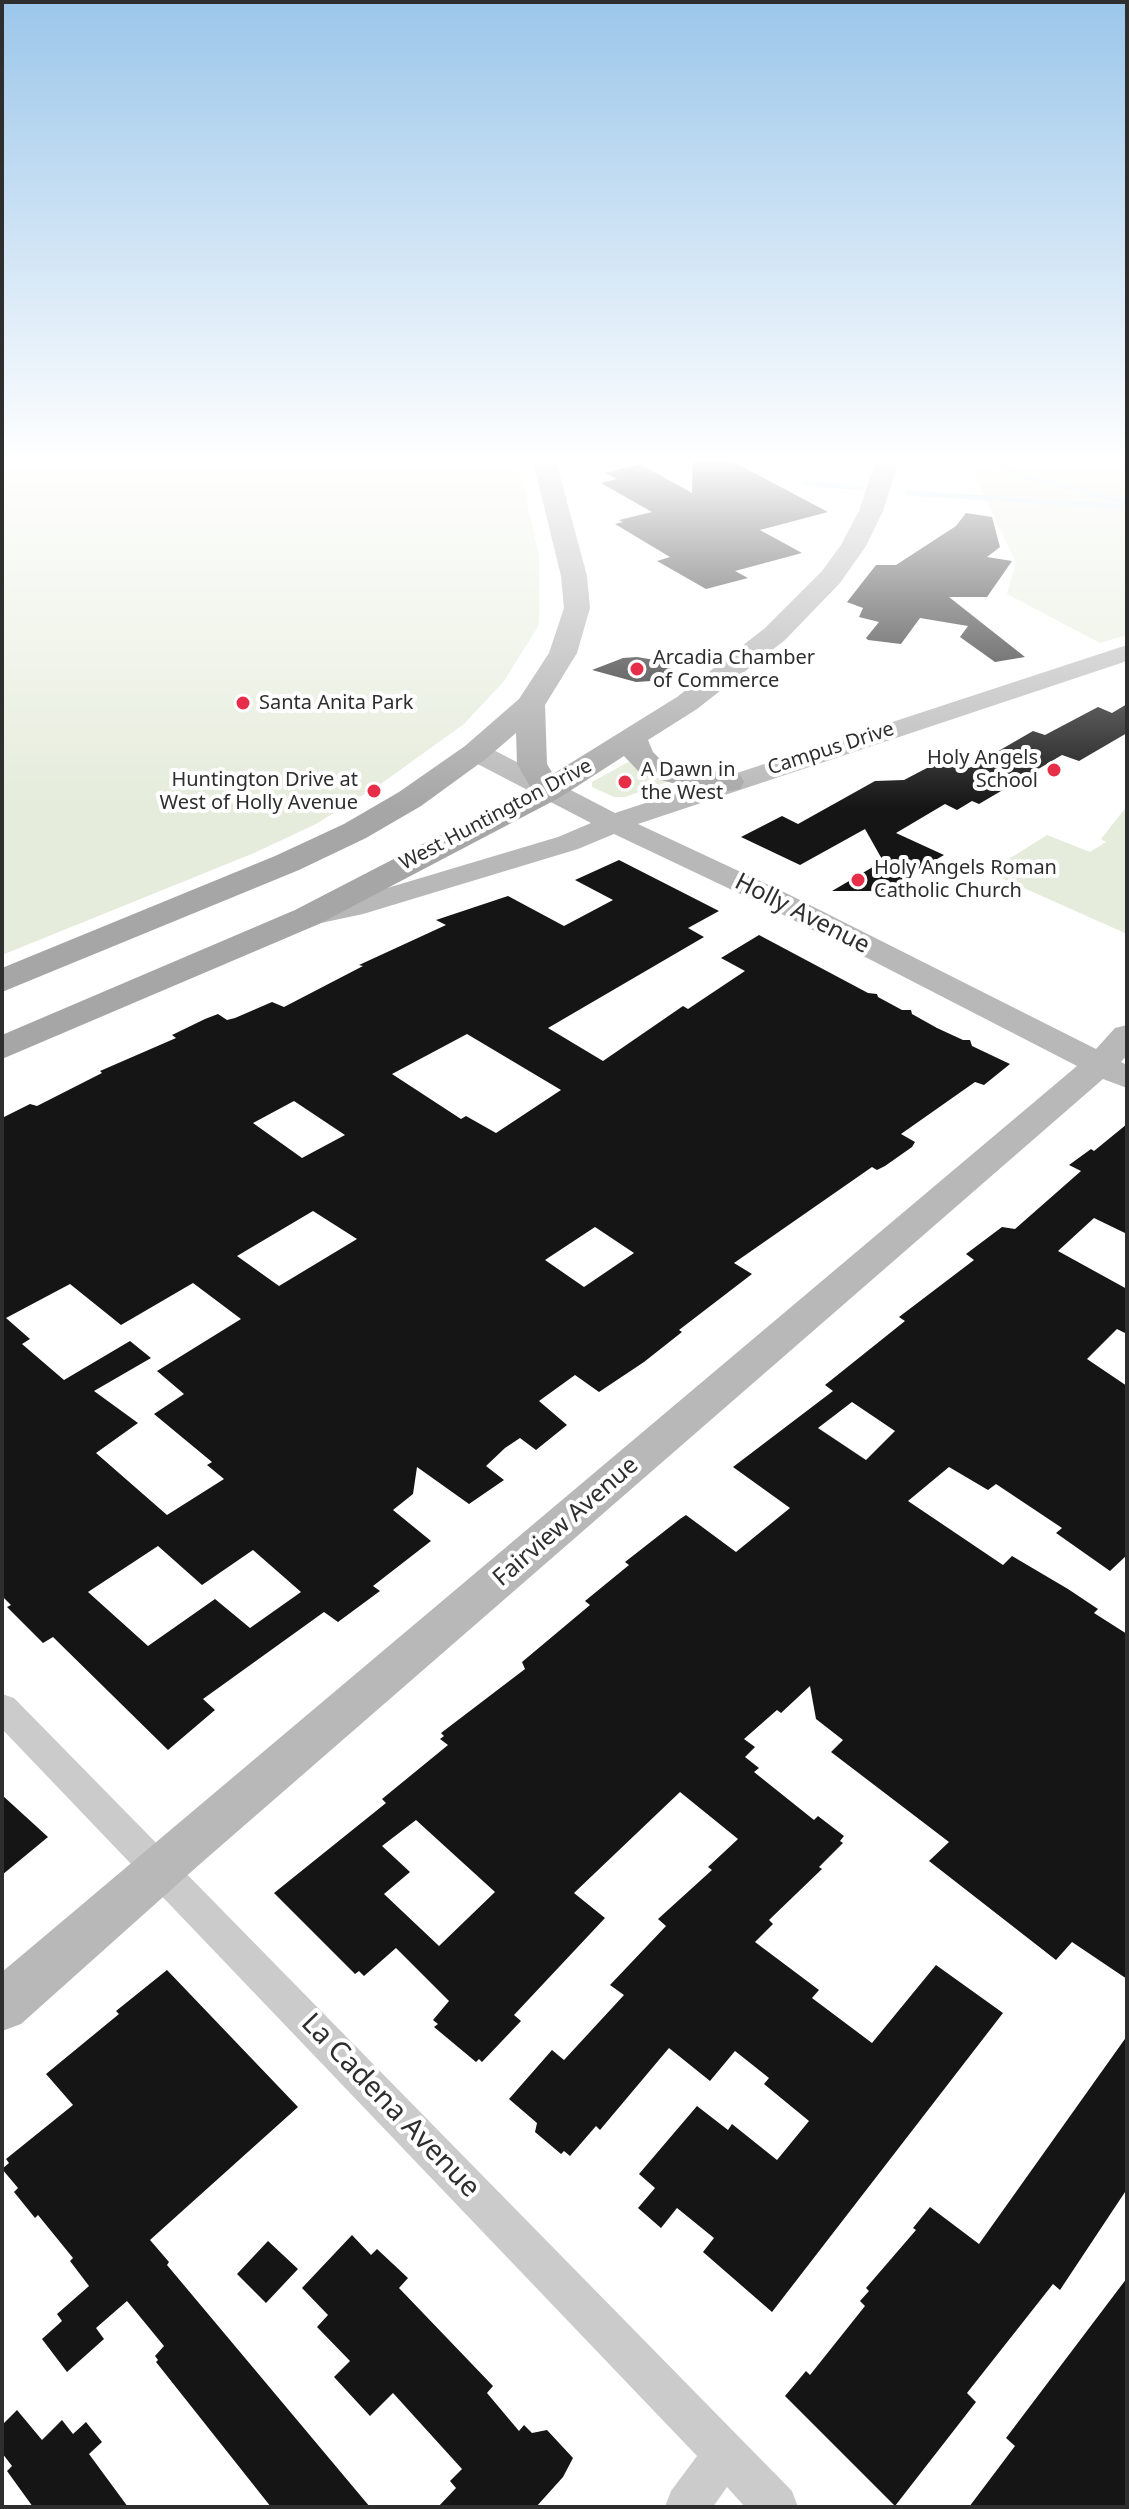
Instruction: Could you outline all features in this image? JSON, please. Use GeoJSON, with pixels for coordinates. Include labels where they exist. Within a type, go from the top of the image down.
{"type":"FeatureCollection","features":[{"type":"Feature","properties":{"kind":"main road"},"geometry":{"type":"LineString","coordinates":[[2,981],[327,845],[383,816],[476,752],[530,705],[563,653],[577,608],[574,574]]}},
{"type":"Feature","properties":{"kind":"main road","name":"West Huntington Drive"},"geometry":{"type":"LineString","coordinates":[[2,1048],[307,917],[548,791],[633,739],[727,675],[792,619],[833,574]]}},
{"type":"Feature","properties":{"kind":"main road"},"geometry":{"type":"LineString","coordinates":[[530,705],[532,764],[548,791]]}},
{"type":"Feature","properties":{"kind":"main road"},"geometry":{"type":"LineString","coordinates":[[633,739],[639,756],[653,769],[729,782]]}},
{"type":"Feature","properties":{"kind":"street","name":"Campus Drive"},"geometry":{"type":"LineString","coordinates":[[307,917],[363,905],[568,843],[647,810],[729,782],[1127,653]]}},
{"type":"Feature","properties":{"kind":"street","name":"Holly Avenue"},"geometry":{"type":"LineString","coordinates":[[476,752],[615,824],[1118,1059]]}},
{"type":"Feature","properties":{"kind":"street","name":"Fairview Avenue"},"geometry":{"type":"LineString","coordinates":[[2,2006],[159,1868],[1118,1059]]}},
{"type":"Feature","properties":{"kind":"street","name":"La Cadena Avenue"},"geometry":{"type":"LineString","coordinates":[[2,1707],[776,2507]]}},
{"type":"Feature","properties":{"kind":"street"},"geometry":{"type":"LineString","coordinates":[[687,2507],[724,2454]]}},
{"type":"Feature","properties":{"kind":"green space","name":"Santa Anita Park"},"geometry":{"type":"Polygon","coordinates":[[[2,574],[539,574],[539,625],[504,681],[464,724],[382,783],[316,824],[254,853],[2,955],[2,574]]]}},
{"type":"Feature","properties":{"kind":"green space"},"geometry":{"type":"Polygon","coordinates":[[[1013,574],[1127,574],[1127,635],[1100,643],[1007,594],[1013,574]]]}},
{"type":"Feature","properties":{"kind":"green space"},"geometry":{"type":"Polygon","coordinates":[[[630,761],[670,781],[625,797],[614,797],[592,787],[592,782],[630,761]]]}},
{"type":"Feature","properties":{"kind":"green space"},"geometry":{"type":"Polygon","coordinates":[[[1127,806],[1127,934],[988,872],[1047,835],[1090,852],[1106,842],[1101,839],[1127,806]]]}},
{"type":"Feature","properties":{"kind":"building"},"geometry":{"type":"Polygon","coordinates":[[[680,574],[741,574],[748,578],[706,589],[680,574]]]}},
{"type":"Feature","properties":{"kind":"building"},"geometry":{"type":"Polygon","coordinates":[[[869,574],[1003,574],[987,597],[949,597],[1025,657],[995,662],[960,637],[968,626],[920,618],[901,644],[868,640],[866,638],[879,622],[859,617],[863,608],[847,602],[869,574]]]}},
{"type":"Feature","properties":{"kind":"building","name":"Arcadia Chamber of Commerce"},"geometry":{"type":"Polygon","coordinates":[[[623,658],[655,660],[677,671],[651,681],[636,682],[592,670],[623,658]]]}},
{"type":"Feature","properties":{"kind":"building"},"geometry":{"type":"Polygon","coordinates":[[[1127,704],[1127,733],[1079,761],[1062,755],[979,804],[972,801],[957,810],[945,804],[896,833],[944,855],[920,869],[916,867],[900,882],[881,891],[832,891],[883,861],[865,829],[800,865],[741,837],[782,816],[798,824],[875,781],[904,780],[946,758],[969,768],[1033,731],[1045,735],[1098,707],[1112,713],[1127,704]]]}},
{"type":"Feature","properties":{"kind":"building"},"geometry":{"type":"Polygon","coordinates":[[[619,860],[719,911],[688,928],[704,937],[548,1028],[603,1061],[683,1006],[688,1009],[745,971],[721,958],[759,935],[868,993],[877,994],[902,1010],[911,1010],[912,1014],[937,1028],[970,1040],[972,1046],[1010,1064],[984,1085],[975,1082],[901,1134],[915,1142],[912,1147],[877,1170],[872,1167],[734,1263],[752,1274],[679,1330],[682,1332],[644,1362],[599,1392],[575,1375],[539,1401],[567,1425],[536,1450],[520,1438],[505,1448],[486,1466],[504,1480],[469,1504],[417,1467],[413,1494],[393,1510],[431,1541],[373,1586],[380,1591],[338,1622],[324,1612],[203,1699],[215,1710],[168,1750],[53,1637],[43,1643],[7,1607],[11,1605],[2,1596],[2,1118],[30,1104],[37,1106],[102,1073],[100,1071],[176,1038],[172,1035],[205,1019],[218,1014],[227,1020],[235,1018],[272,1002],[284,1007],[363,966],[359,965],[446,925],[436,920],[508,896],[564,926],[613,900],[575,880],[619,860]],[[467,1034],[392,1074],[461,1119],[466,1116],[496,1133],[561,1090],[467,1034]],[[294,1101],[253,1123],[302,1158],[345,1135],[294,1101]],[[313,1211],[237,1256],[279,1286],[357,1239],[313,1211]],[[595,1227],[545,1260],[584,1287],[634,1253],[595,1227]],[[193,1283],[121,1325],[70,1284],[6,1318],[30,1339],[22,1344],[64,1380],[130,1341],[151,1358],[94,1391],[138,1423],[96,1453],[167,1515],[224,1479],[207,1465],[212,1462],[154,1414],[184,1394],[157,1371],[241,1319],[193,1283]],[[158,1546],[88,1592],[148,1646],[215,1599],[250,1628],[301,1592],[253,1550],[202,1585],[158,1546]]]}},
{"type":"Feature","properties":{"kind":"building"},"geometry":{"type":"Polygon","coordinates":[[[1127,1124],[1127,1234],[1094,1218],[1058,1251],[1127,1289],[1127,1334],[1117,1329],[1087,1359],[1127,1386],[1127,1555],[1110,1571],[1056,1533],[1062,1528],[996,1484],[988,1490],[949,1467],[908,1501],[1003,1565],[1012,1556],[1068,1589],[1098,1609],[1094,1613],[1127,1634],[1127,1979],[1072,1942],[1056,1960],[929,1861],[949,1842],[831,1752],[843,1740],[816,1719],[810,1686],[781,1713],[777,1710],[744,1739],[755,1747],[745,1757],[759,1768],[754,1772],[814,1820],[818,1816],[844,1836],[840,1841],[843,1843],[819,1867],[822,1869],[769,1920],[773,1924],[755,1942],[819,1990],[812,1998],[872,2043],[936,1965],[1003,2013],[772,2312],[703,2252],[714,2238],[677,2208],[661,2228],[638,2208],[655,2188],[639,2174],[697,2106],[728,2130],[732,2124],[777,2160],[809,2121],[764,2084],[769,2078],[735,2051],[710,2081],[669,2048],[600,2130],[596,2126],[570,2156],[564,2151],[561,2154],[535,2132],[537,2123],[509,2099],[552,2050],[564,2060],[624,1995],[610,1985],[666,1926],[658,1919],[712,1870],[708,1867],[738,1839],[680,1792],[574,1893],[605,1918],[514,2015],[521,2021],[482,2062],[479,2059],[476,2062],[434,2027],[438,2024],[433,2020],[449,2001],[396,1948],[364,1976],[359,1971],[355,1974],[274,1893],[386,1803],[382,1799],[448,1745],[440,1739],[444,1736],[441,1733],[525,1669],[522,1662],[590,1605],[585,1601],[629,1565],[625,1562],[680,1519],[686,1515],[736,1552],[790,1508],[733,1467],[833,1391],[825,1385],[905,1321],[899,1317],[974,1260],[966,1254],[1002,1227],[1015,1229],[1081,1171],[1069,1165],[1091,1149],[1094,1151],[1127,1124]],[[852,1402],[818,1428],[866,1460],[895,1431],[852,1402]],[[416,1820],[382,1846],[410,1872],[384,1894],[439,1946],[495,1892],[416,1820]]]}},
{"type":"Feature","properties":{"kind":"building"},"geometry":{"type":"Polygon","coordinates":[[[2,1795],[48,1837],[2,1875],[2,1795]]]}},
{"type":"Feature","properties":{"kind":"building"},"geometry":{"type":"Polygon","coordinates":[[[167,1970],[298,2107],[150,2240],[169,2262],[167,2265],[370,2507],[271,2507],[156,2362],[155,2356],[164,2346],[127,2301],[96,2328],[104,2339],[67,2372],[42,2339],[62,2321],[57,2314],[89,2286],[70,2261],[73,2258],[38,2215],[35,2218],[14,2192],[18,2188],[2,2169],[9,2163],[6,2159],[73,2105],[46,2074],[167,1970]]]}},
{"type":"Feature","properties":{"kind":"building"},"geometry":{"type":"Polygon","coordinates":[[[1127,2036],[1127,2189],[1060,2290],[1053,2284],[967,2393],[976,2402],[895,2506],[785,2396],[806,2371],[810,2375],[865,2306],[860,2301],[869,2291],[866,2288],[916,2230],[913,2228],[930,2207],[979,2244],[1127,2036]]]}},
{"type":"Feature","properties":{"kind":"building"},"geometry":{"type":"Polygon","coordinates":[[[352,2235],[371,2255],[377,2249],[408,2278],[399,2288],[493,2386],[487,2393],[519,2431],[524,2425],[532,2433],[547,2430],[573,2458],[563,2477],[536,2507],[438,2507],[456,2488],[450,2481],[462,2469],[393,2393],[370,2416],[334,2377],[350,2361],[317,2327],[328,2315],[302,2288],[352,2235]]]}},
{"type":"Feature","properties":{"kind":"building"},"geometry":{"type":"Polygon","coordinates":[[[268,2241],[298,2269],[266,2303],[237,2274],[268,2241]]]}},
{"type":"Feature","properties":{"kind":"building"},"geometry":{"type":"Polygon","coordinates":[[[1127,2278],[1127,2507],[969,2507],[1015,2446],[1006,2438],[1127,2278]]]}},
{"type":"Feature","properties":{"kind":"building"},"geometry":{"type":"Polygon","coordinates":[[[17,2410],[42,2440],[62,2420],[73,2434],[86,2422],[102,2442],[89,2454],[128,2507],[33,2507],[7,2471],[12,2466],[2,2453],[2,2425],[17,2410]]]}},
{"type":"Feature","properties":{"kind":"place","name":"Arcadia Chamber of Commerce"},"geometry":{"type":"Point","coordinates":[637,669]}},
{"type":"Feature","properties":{"kind":"place","name":"Santa Anita Park"},"geometry":{"type":"Point","coordinates":[243,703]}},
{"type":"Feature","properties":{"kind":"place","name":"Holy Angels School"},"geometry":{"type":"Point","coordinates":[1054,770]}},
{"type":"Feature","properties":{"kind":"place","name":"A Dawn in the West"},"geometry":{"type":"Point","coordinates":[625,782]}},
{"type":"Feature","properties":{"kind":"place","name":"Huntington Drive at West of Holly Avenue"},"geometry":{"type":"Point","coordinates":[374,791]}},
{"type":"Feature","properties":{"kind":"place","name":"Holy Angels Roman Catholic Church"},"geometry":{"type":"Point","coordinates":[858,880]}}]}
